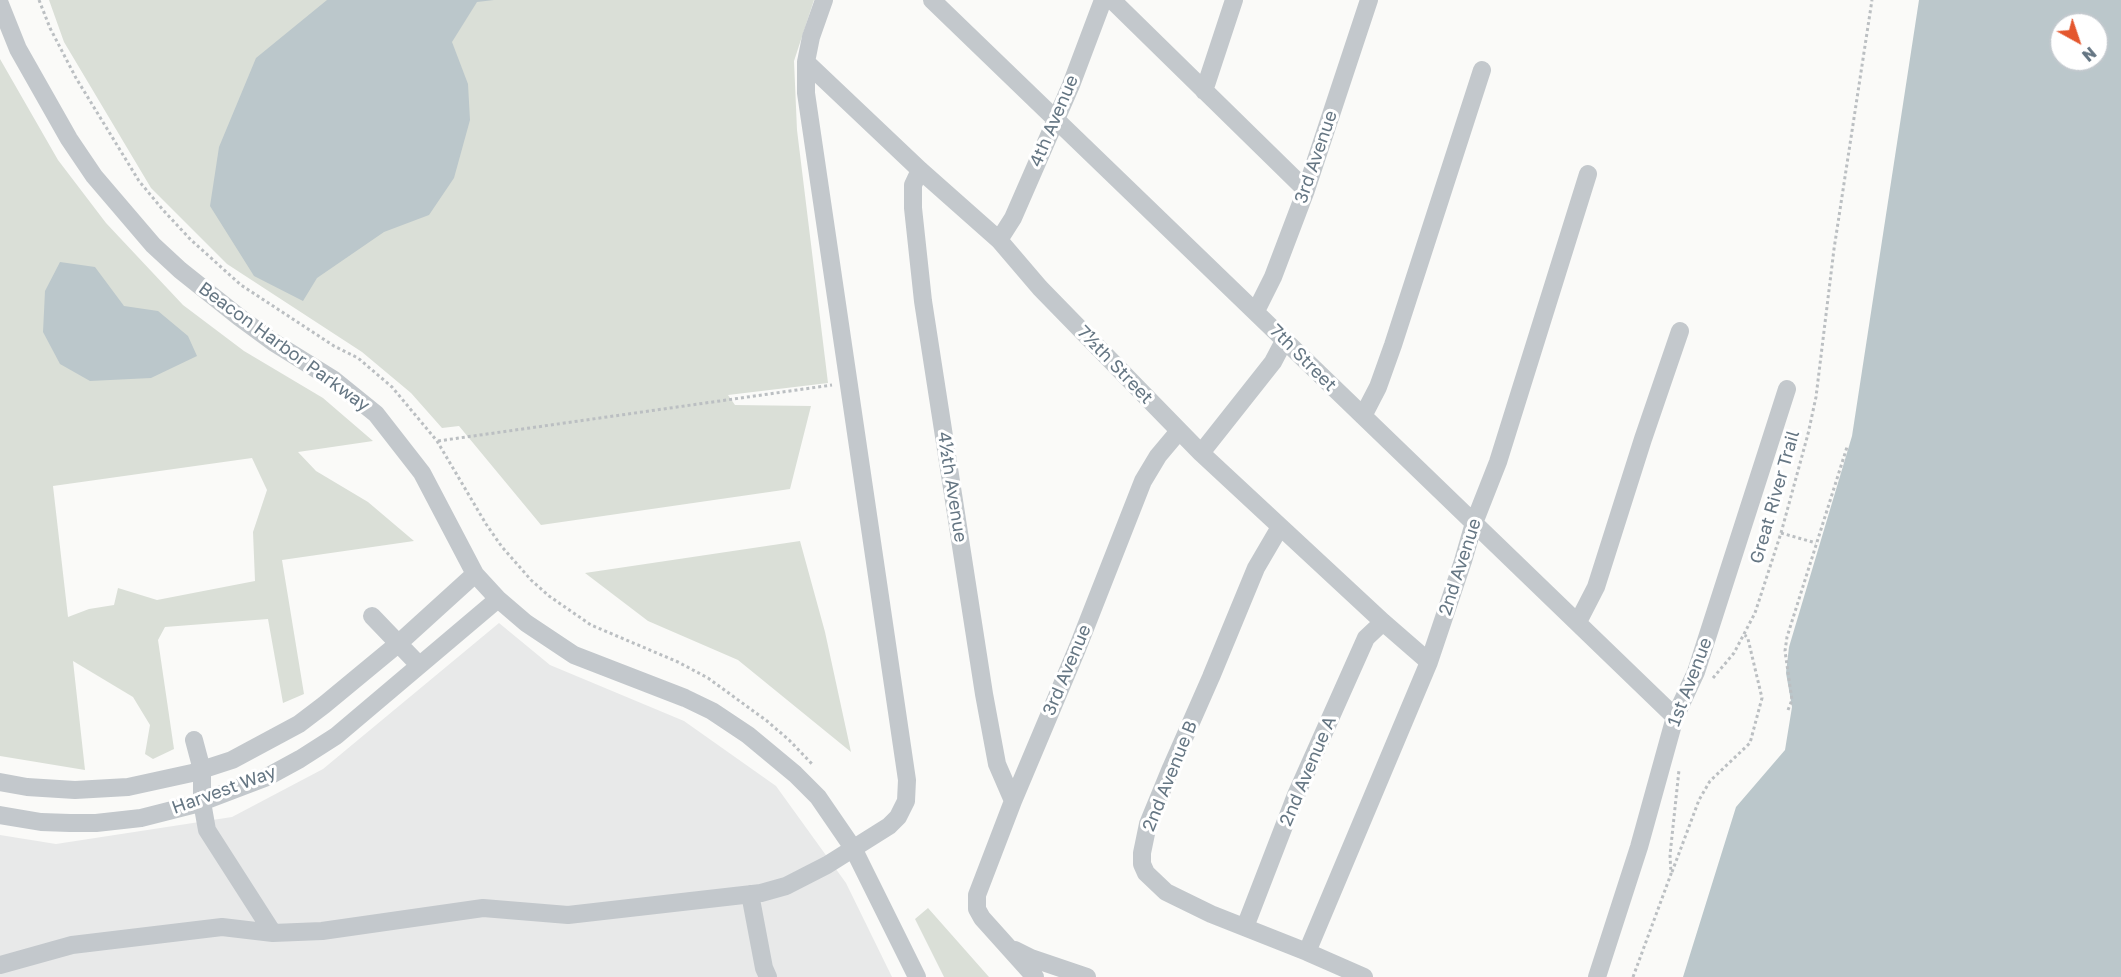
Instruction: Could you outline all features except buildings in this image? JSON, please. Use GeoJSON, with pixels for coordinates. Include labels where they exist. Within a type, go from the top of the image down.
{"type":"FeatureCollection","features":[{"type":"Feature","properties":{"kind":"street"},"geometry":{"type":"LineString","coordinates":[[0,965],[72,945],[222,927],[273,933],[322,931],[483,908],[568,915],[750,894],[786,886],[854,848],[889,826],[898,817],[903,810],[907,793],[905,768],[806,93],[806,62],[811,37],[824,0]]}},
{"type":"Feature","properties":{"kind":"street","name":"7th Street"},"geometry":{"type":"LineString","coordinates":[[932,0],[1675,717]]}},
{"type":"Feature","properties":{"kind":"street","name":"4th Avenue"},"geometry":{"type":"LineString","coordinates":[[999,240],[1013,218],[1103,0]]}},
{"type":"Feature","properties":{"kind":"street"},"geometry":{"type":"LineString","coordinates":[[1112,0],[1306,190]]}},
{"type":"Feature","properties":{"kind":"street"},"geometry":{"type":"LineString","coordinates":[[1204,91],[1234,0]]}},
{"type":"Feature","properties":{"kind":"street","name":"3rd Avenue"},"geometry":{"type":"LineString","coordinates":[[1256,311],[1273,277],[1306,190],[1369,0]]}},
{"type":"Feature","properties":{"kind":"street","name":"Beacon Harbor Parkway"},"geometry":{"type":"LineString","coordinates":[[0,4],[18,50],[69,139],[94,176],[153,245],[222,304],[273,342],[334,380],[376,414],[422,473],[475,574],[498,599],[526,623],[574,655],[712,711],[748,735],[795,774],[818,797],[854,848],[917,977]]}},
{"type":"Feature","properties":{"kind":"street","name":"7½th Street"},"geometry":{"type":"LineString","coordinates":[[806,62],[920,170],[999,240],[1040,288],[1201,453],[1429,662]]}},
{"type":"Feature","properties":{"kind":"street"},"geometry":{"type":"LineString","coordinates":[[1363,416],[1378,387],[1393,345],[1482,70]]}},
{"type":"Feature","properties":{"kind":"street","name":"4½th Avenue"},"geometry":{"type":"LineString","coordinates":[[920,170],[913,185],[913,207],[923,302],[984,694],[998,764],[1013,801]]}},
{"type":"Feature","properties":{"kind":"street","name":"2nd Avenue"},"geometry":{"type":"LineString","coordinates":[[1307,952],[1429,662],[1474,523],[1498,462],[1588,174]]}},
{"type":"Feature","properties":{"kind":"street"},"geometry":{"type":"LineString","coordinates":[[1578,622],[1596,587],[1680,330]]}},
{"type":"Feature","properties":{"kind":"street"},"geometry":{"type":"LineString","coordinates":[[1201,453],[1273,362],[1284,341]]}},
{"type":"Feature","properties":{"kind":"street","name":"1st Avenue"},"geometry":{"type":"LineString","coordinates":[[1597,977],[1639,847],[1675,717],[1696,672],[1787,388]]}},
{"type":"Feature","properties":{"kind":"street","name":"3rd Avenue"},"geometry":{"type":"LineString","coordinates":[[1008,946],[982,918],[977,909],[977,895],[1143,482],[1158,456],[1179,431]]}},
{"type":"Feature","properties":{"kind":"street","name":"2nd Avenue B"},"geometry":{"type":"LineString","coordinates":[[1280,527],[1256,567],[1148,824],[1142,864],[1146,873],[1166,892],[1211,914],[1364,977]]}},
{"type":"Feature","properties":{"kind":"street","name":"Harvest Way"},"geometry":{"type":"LineString","coordinates":[[0,782],[27,787],[75,790],[128,787],[202,770],[232,760],[299,724],[399,643],[475,574]]}},
{"type":"Feature","properties":{"kind":"street","name":"Harvest Way"},"geometry":{"type":"LineString","coordinates":[[0,815],[41,822],[96,823],[141,818],[202,802],[267,777],[336,736],[498,599]]}},
{"type":"Feature","properties":{"kind":"street"},"geometry":{"type":"LineString","coordinates":[[372,616],[419,665]]}},
{"type":"Feature","properties":{"kind":"street","name":"2nd Avenue A"},"geometry":{"type":"LineString","coordinates":[[1245,927],[1296,795],[1366,638],[1383,622]]}},
{"type":"Feature","properties":{"kind":"street"},"geometry":{"type":"LineString","coordinates":[[194,740],[202,770],[202,802],[207,830],[273,933]]}},
{"type":"Feature","properties":{"kind":"street"},"geometry":{"type":"LineString","coordinates":[[750,894],[764,968],[768,977]]}},
{"type":"Feature","properties":{"kind":"street"},"geometry":{"type":"LineString","coordinates":[[1008,946],[1035,977]]}},
{"type":"Feature","properties":{"kind":"street"},"geometry":{"type":"LineString","coordinates":[[1008,946],[1031,958],[1087,977]]}},
{"type":"Feature","properties":{"kind":"path"},"geometry":{"type":"LineString","coordinates":[[39,0],[50,28],[76,78],[139,181],[163,210],[191,240],[241,285],[334,346],[358,358],[392,387],[437,441],[502,547],[531,580],[549,596],[591,625],[678,662],[708,678],[767,721],[789,740],[817,770]]}},
{"type":"Feature","properties":{"kind":"path","name":"Great River Trail"},"geometry":{"type":"LineString","coordinates":[[1711,681],[1734,653],[1755,613],[1808,434],[1872,0]]}},
{"type":"Feature","properties":{"kind":"path"},"geometry":{"type":"LineString","coordinates":[[437,441],[849,383]]}},
{"type":"Feature","properties":{"kind":"path"},"geometry":{"type":"LineString","coordinates":[[1788,710],[1792,700],[1785,651],[1787,637],[1846,447]]}},
{"type":"Feature","properties":{"kind":"path"},"geometry":{"type":"LineString","coordinates":[[1780,533],[1816,543]]}},
{"type":"Feature","properties":{"kind":"path"},"geometry":{"type":"LineString","coordinates":[[1633,977],[1699,800],[1710,782],[1750,743],[1762,698],[1748,639],[1745,635]]}},
{"type":"Feature","properties":{"kind":"path"},"geometry":{"type":"LineString","coordinates":[[1671,874],[1670,855],[1680,767]]}},
{"type":"Feature","properties":{"kind":"shaded area"},"geometry":{"type":"Polygon","coordinates":[[[49,0],[814,0],[794,61],[797,130],[828,383],[728,395],[735,405],[811,406],[790,489],[541,525],[459,426],[442,428],[411,393],[362,352],[227,264],[151,188],[64,42],[49,0]]]}},
{"type":"Feature","properties":{"kind":"shaded area"},"geometry":{"type":"Polygon","coordinates":[[[327,0],[494,0],[477,2],[452,42],[468,84],[470,120],[454,178],[429,215],[384,232],[317,278],[303,301],[254,276],[210,206],[219,147],[256,58],[327,0]]]}},
{"type":"Feature","properties":{"kind":"shaded area"},"geometry":{"type":"Polygon","coordinates":[[[1919,0],[2121,0],[2121,977],[1683,977],[1736,807],[1785,750],[1792,707],[1786,673],[1789,647],[1852,436],[1919,0]]]}},
{"type":"Feature","properties":{"kind":"shaded area"},"geometry":{"type":"Polygon","coordinates":[[[0,59],[58,160],[106,223],[183,305],[244,351],[323,398],[373,441],[298,452],[316,471],[368,502],[414,541],[282,560],[304,694],[283,703],[268,619],[165,627],[158,640],[174,749],[153,759],[145,754],[150,725],[133,697],[73,661],[85,770],[0,756],[0,59]],[[252,458],[53,486],[68,617],[89,609],[114,605],[118,588],[157,600],[255,581],[253,532],[267,490],[252,458]]]}},
{"type":"Feature","properties":{"kind":"shaded area"},"geometry":{"type":"Polygon","coordinates":[[[60,262],[95,267],[124,306],[158,311],[188,336],[197,356],[151,378],[90,381],[60,364],[43,332],[45,291],[60,262]]]}},
{"type":"Feature","properties":{"kind":"shaded area"},"geometry":{"type":"Polygon","coordinates":[[[800,541],[825,632],[851,752],[738,660],[648,621],[585,573],[800,541]]]}},
{"type":"Feature","properties":{"kind":"shaded area"},"geometry":{"type":"Polygon","coordinates":[[[499,623],[550,665],[684,721],[776,786],[846,883],[892,977],[0,977],[0,835],[56,844],[232,817],[323,769],[499,623]]]}},
{"type":"Feature","properties":{"kind":"shaded area"},"geometry":{"type":"Polygon","coordinates":[[[928,908],[989,977],[944,977],[915,919],[928,908]]]}}]}
